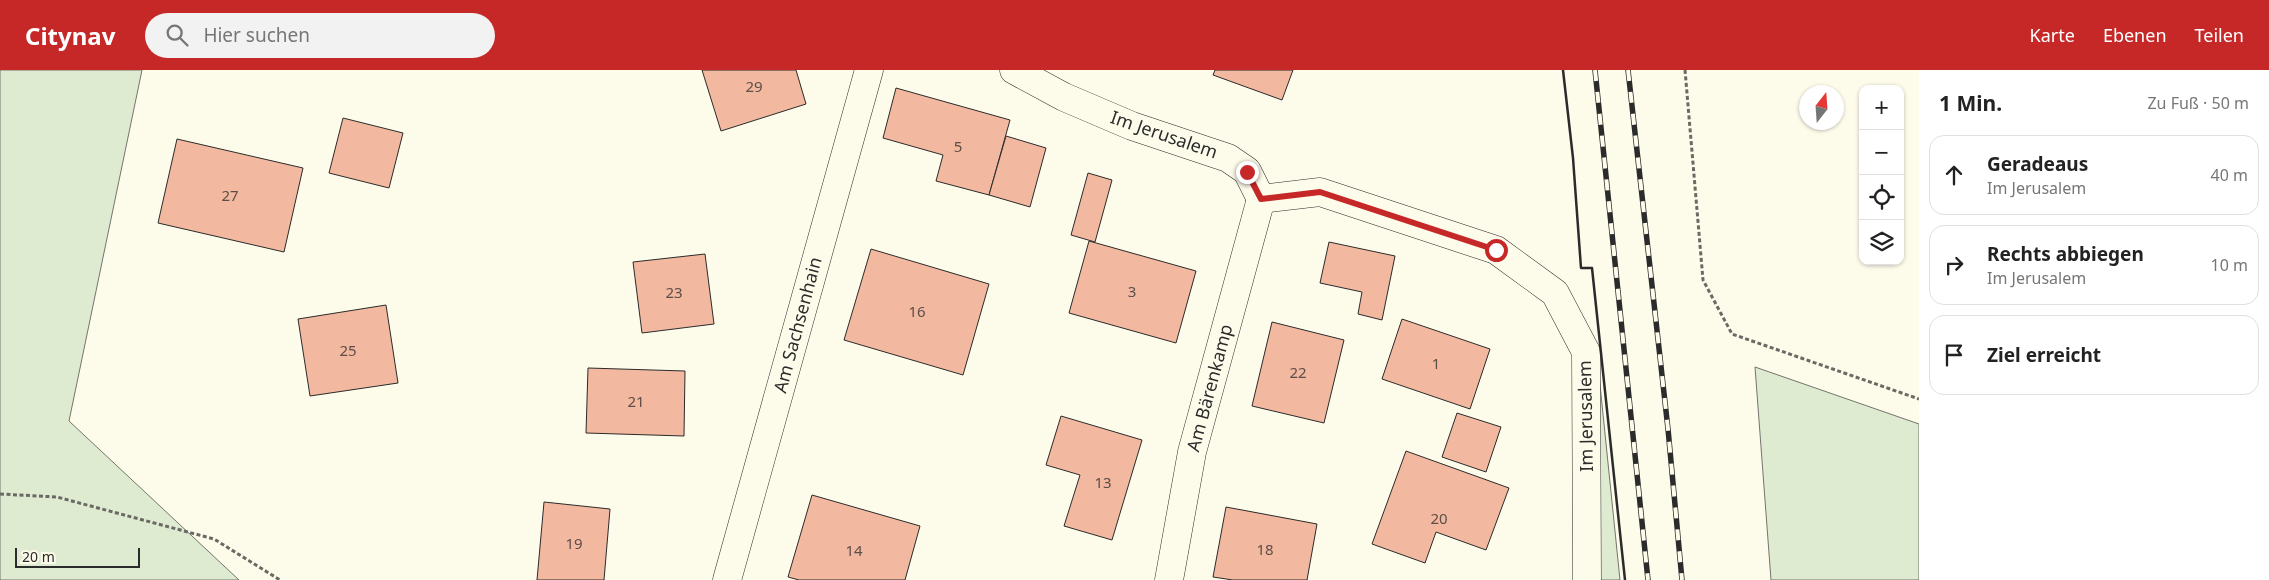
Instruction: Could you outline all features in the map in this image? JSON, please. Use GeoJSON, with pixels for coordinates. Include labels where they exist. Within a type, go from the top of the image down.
{"type":"FeatureCollection","features":[{"type":"Feature","properties":{"kind":"street","name":"Am Sachsenhain"},"geometry":{"type":"LineString","coordinates":[[727,580],[869,70]]}},
{"type":"Feature","properties":{"kind":"street","name":"Im Jerusalem"},"geometry":{"type":"LineString","coordinates":[[1014,70],[1064,98],[1132,126],[1228,158],[1247,172],[1261,199],[1320,192],[1496,250],[1555,293],[1586,352],[1588,580]]}},
{"type":"Feature","properties":{"kind":"street","name":"Am Bärenkamp"},"geometry":{"type":"LineString","coordinates":[[1169,580],[1192,452],[1261,199]]}},
{"type":"Feature","properties":{"kind":"path"},"geometry":{"type":"LineString","coordinates":[[1685,70],[1703,280],[1732,334],[1919,399]]}},
{"type":"Feature","properties":{"kind":"path"},"geometry":{"type":"LineString","coordinates":[[0,494],[57,497],[214,539],[280,580]]}},
{"type":"Feature","properties":{"kind":"green space"},"geometry":{"type":"Polygon","coordinates":[[[0,70],[142,70],[69,421],[239,580],[0,580],[0,70]]]}},
{"type":"Feature","properties":{"kind":"green space"},"geometry":{"type":"Polygon","coordinates":[[[1755,367],[1919,424],[1919,580],[1771,580],[1755,367]]]}},
{"type":"Feature","properties":{"kind":"green space"},"geometry":{"type":"Polygon","coordinates":[[[1599,375],[1620,580],[1595,580],[1599,375]]]}},
{"type":"Feature","properties":{"kind":"building"},"geometry":{"type":"Polygon","coordinates":[[[702,70],[796,70],[806,104],[721,131],[702,70]]]}},
{"type":"Feature","properties":{"kind":"building"},"geometry":{"type":"Polygon","coordinates":[[[1215,70],[1293,70],[1282,100],[1213,75],[1215,70]]]}},
{"type":"Feature","properties":{"kind":"building"},"geometry":{"type":"Polygon","coordinates":[[[896,88],[1010,120],[989,195],[936,181],[943,155],[883,138],[896,88]]]}},
{"type":"Feature","properties":{"kind":"building"},"geometry":{"type":"Polygon","coordinates":[[[343,118],[403,133],[389,188],[329,173],[343,118]]]}},
{"type":"Feature","properties":{"kind":"building"},"geometry":{"type":"Polygon","coordinates":[[[1006,136],[1046,148],[1030,207],[989,195],[1006,136]]]}},
{"type":"Feature","properties":{"kind":"building"},"geometry":{"type":"Polygon","coordinates":[[[177,139],[303,168],[284,252],[158,223],[177,139]]]}},
{"type":"Feature","properties":{"kind":"building"},"geometry":{"type":"Polygon","coordinates":[[[1088,173],[1112,180],[1095,242],[1071,235],[1088,173]]]}},
{"type":"Feature","properties":{"kind":"building"},"geometry":{"type":"Polygon","coordinates":[[[1089,241],[1196,271],[1176,343],[1069,313],[1089,241]]]}},
{"type":"Feature","properties":{"kind":"building"},"geometry":{"type":"Polygon","coordinates":[[[1329,242],[1395,256],[1382,320],[1358,314],[1362,292],[1320,283],[1329,242]]]}},
{"type":"Feature","properties":{"kind":"building"},"geometry":{"type":"Polygon","coordinates":[[[871,249],[989,284],[963,375],[844,340],[871,249]]]}},
{"type":"Feature","properties":{"kind":"building"},"geometry":{"type":"Polygon","coordinates":[[[705,254],[714,324],[642,333],[633,262],[705,254]]]}},
{"type":"Feature","properties":{"kind":"building"},"geometry":{"type":"Polygon","coordinates":[[[386,305],[398,383],[310,396],[298,319],[386,305]]]}},
{"type":"Feature","properties":{"kind":"building"},"geometry":{"type":"Polygon","coordinates":[[[1402,319],[1490,349],[1470,409],[1382,379],[1402,319]]]}},
{"type":"Feature","properties":{"kind":"building"},"geometry":{"type":"Polygon","coordinates":[[[1272,322],[1344,340],[1324,423],[1252,406],[1272,322]]]}},
{"type":"Feature","properties":{"kind":"building"},"geometry":{"type":"Polygon","coordinates":[[[588,368],[685,371],[684,436],[586,433],[588,368]]]}},
{"type":"Feature","properties":{"kind":"building"},"geometry":{"type":"Polygon","coordinates":[[[1457,413],[1501,427],[1486,472],[1442,457],[1457,413]]]}},
{"type":"Feature","properties":{"kind":"building"},"geometry":{"type":"Polygon","coordinates":[[[1061,416],[1142,440],[1112,540],[1064,526],[1080,475],[1046,465],[1061,416]]]}},
{"type":"Feature","properties":{"kind":"building"},"geometry":{"type":"Polygon","coordinates":[[[1406,451],[1509,488],[1486,550],[1436,532],[1425,563],[1372,544],[1406,451]]]}},
{"type":"Feature","properties":{"kind":"building"},"geometry":{"type":"Polygon","coordinates":[[[812,495],[920,526],[905,580],[799,580],[788,577],[812,495]]]}},
{"type":"Feature","properties":{"kind":"building"},"geometry":{"type":"Polygon","coordinates":[[[544,502],[610,509],[604,580],[537,580],[544,502]]]}},
{"type":"Feature","properties":{"kind":"building"},"geometry":{"type":"Polygon","coordinates":[[[1226,507],[1317,524],[1307,580],[1233,580],[1213,577],[1226,507]]]}},
{"type":"Feature","properties":{"kind":"railway"},"geometry":{"type":"LineString","coordinates":[[1595,70],[1648,580]]}},
{"type":"Feature","properties":{"kind":"railway"},"geometry":{"type":"LineString","coordinates":[[1628,70],[1668,429],[1682,580]]}},
{"type":"Feature","properties":{"kind":"wall"},"geometry":{"type":"LineString","coordinates":[[1563,70],[1573,158],[1581,268],[1592,268],[1625,580]]}},
{"type":"Feature","properties":{"kind":"route"},"geometry":{"type":"LineString","coordinates":[[1247,172],[1261,199],[1320,192],[1496,250]]}}]}
